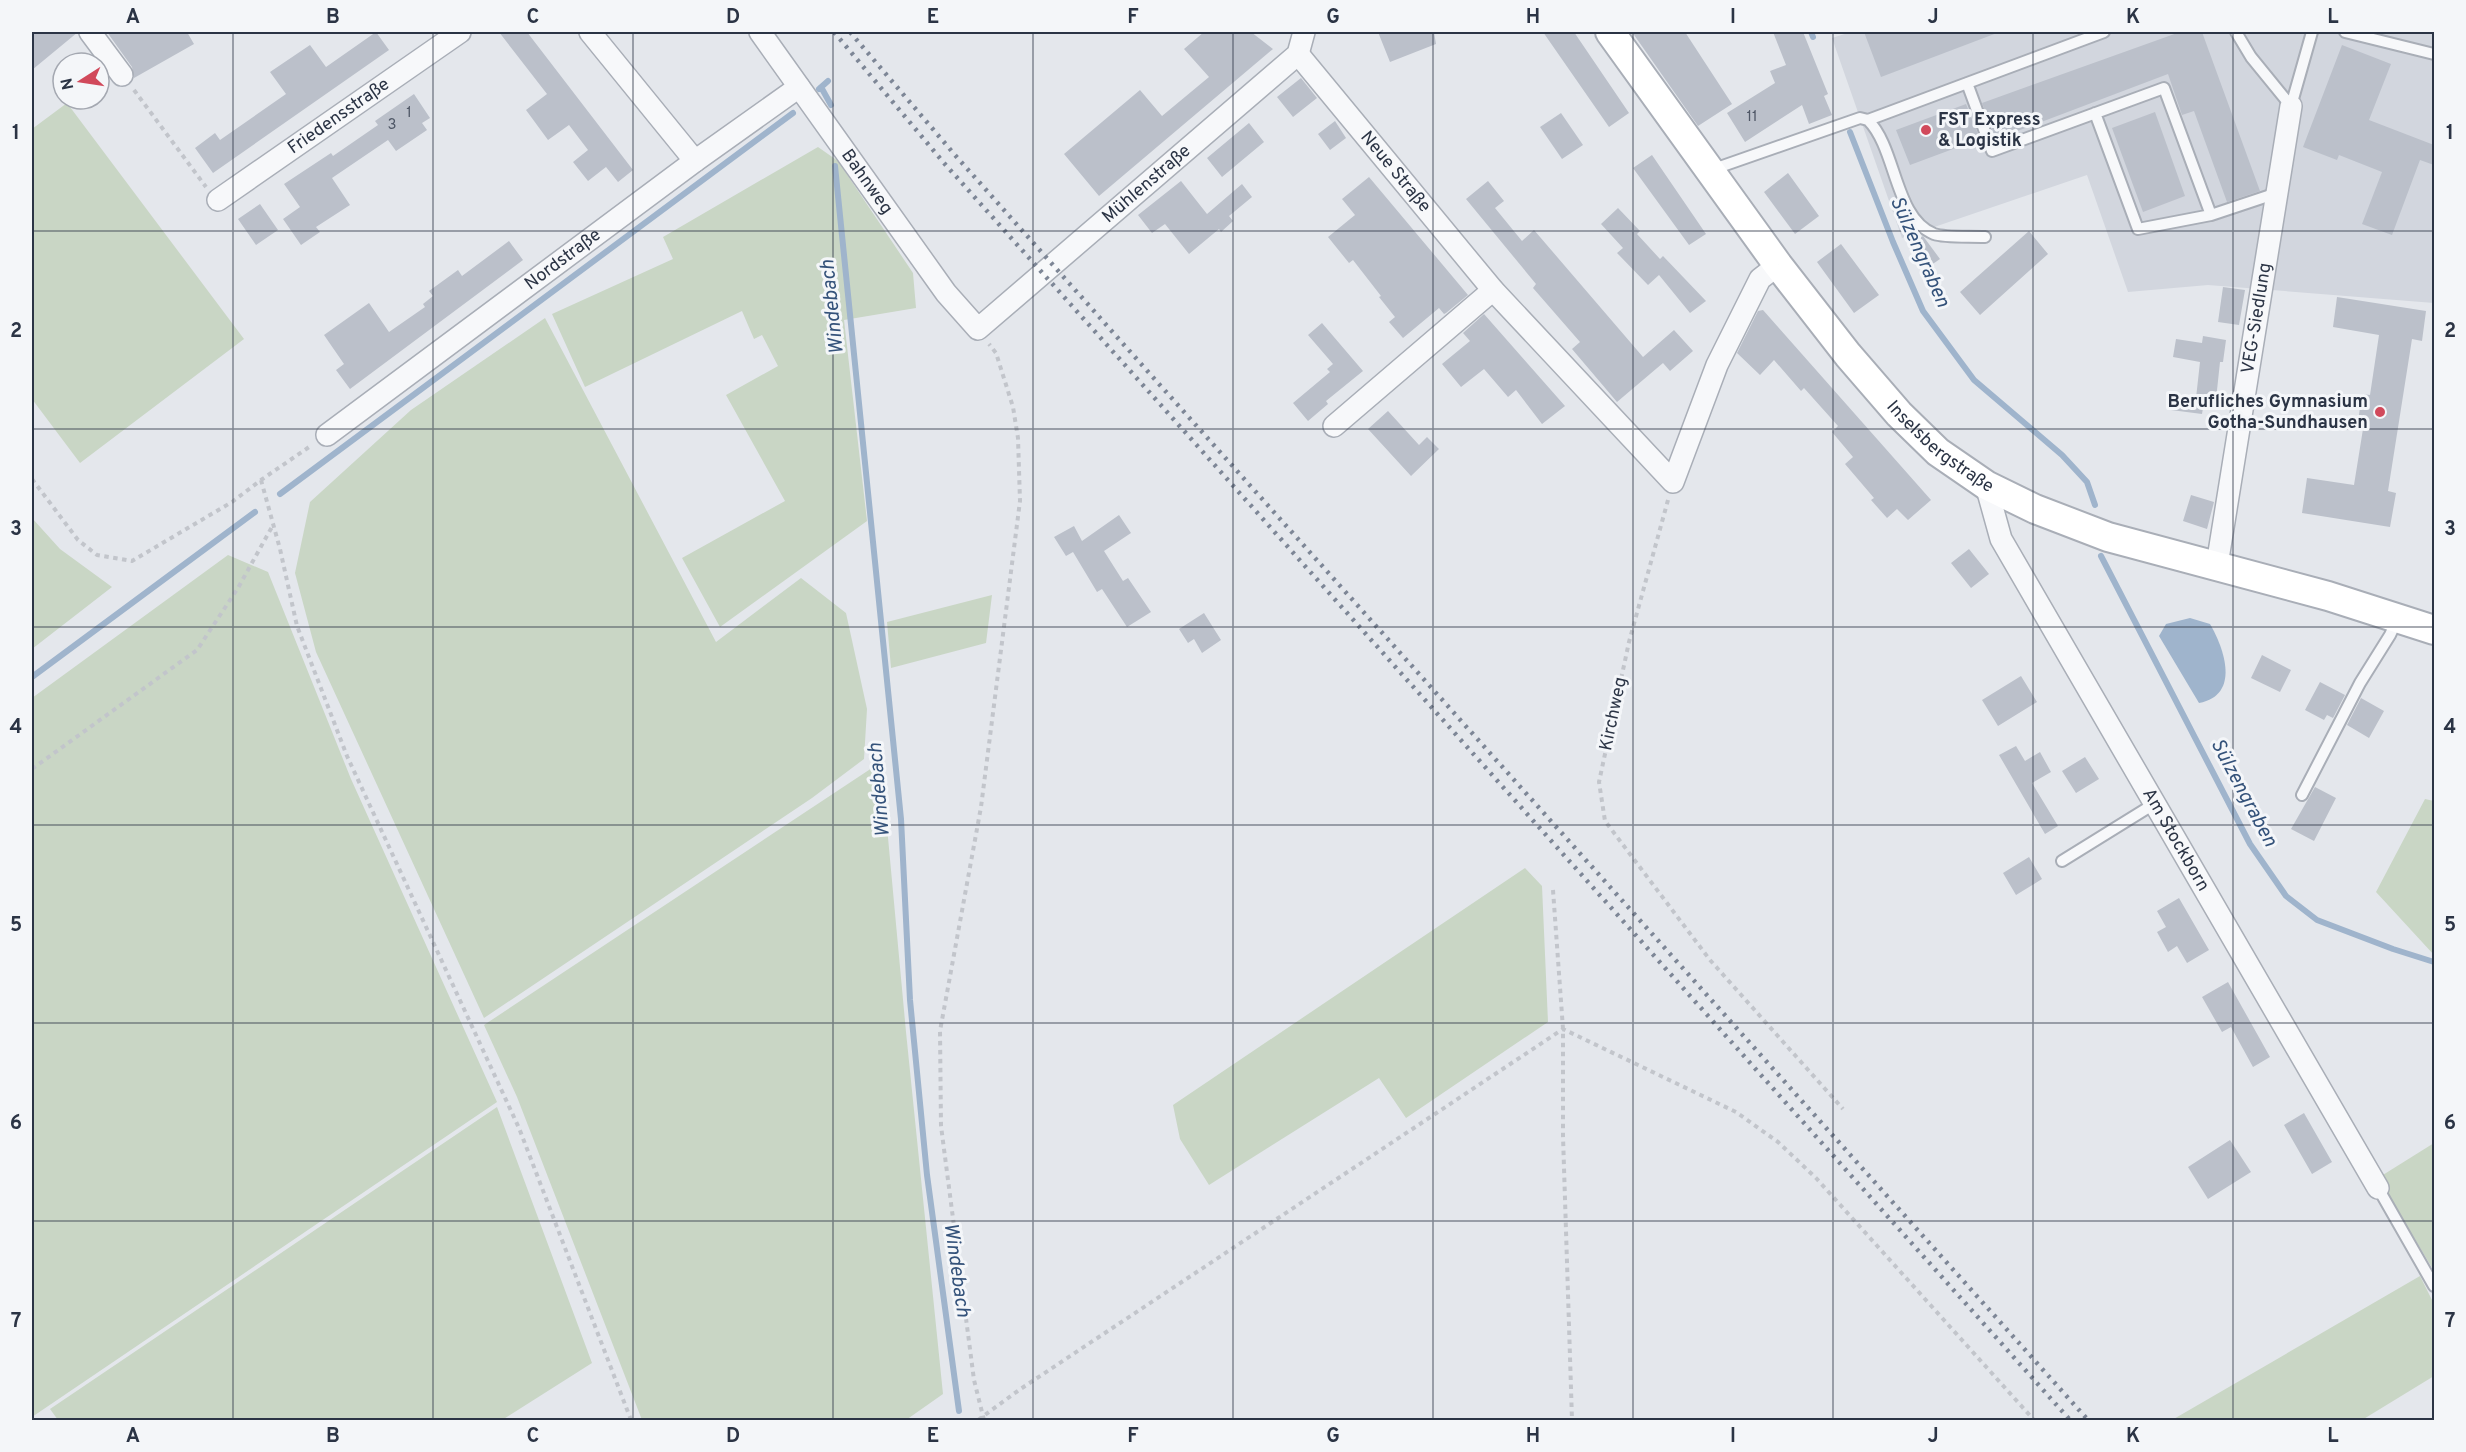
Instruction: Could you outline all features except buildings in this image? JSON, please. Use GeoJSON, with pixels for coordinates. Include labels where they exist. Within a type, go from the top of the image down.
{"type":"FeatureCollection","features":[{"type":"Feature","properties":{"kind":"street"},"geometry":{"type":"LineString","coordinates":[[90,32],[122,75]]}},
{"type":"Feature","properties":{"kind":"street","name":"Friedensstraße"},"geometry":{"type":"LineString","coordinates":[[218,200],[460,32]]}},
{"type":"Feature","properties":{"kind":"street"},"geometry":{"type":"LineString","coordinates":[[590,32],[695,161]]}},
{"type":"Feature","properties":{"kind":"street","name":"Bahnweg"},"geometry":{"type":"LineString","coordinates":[[760,32],[946,293],[978,329]]}},
{"type":"Feature","properties":{"kind":"street"},"geometry":{"type":"LineString","coordinates":[[1298,54],[1304,32]]}},
{"type":"Feature","properties":{"kind":"street","name":"Inselsbergstraße"},"geometry":{"type":"LineString","coordinates":[[1610,32],[1778,265],[1848,355],[1899,414],[1938,452],[1986,484],[2035,509],[2108,537],[2328,596],[2434,630]]}},
{"type":"Feature","properties":{"kind":"street","name":"Neue Straße"},"geometry":{"type":"LineString","coordinates":[[1298,54],[1493,290],[1673,482]]}},
{"type":"Feature","properties":{"kind":"street","name":"Mühlenstraße"},"geometry":{"type":"LineString","coordinates":[[978,329],[1298,54]]}},
{"type":"Feature","properties":{"kind":"street","name":"Nordstraße"},"geometry":{"type":"LineString","coordinates":[[327,435],[695,161],[800,87]]}},
{"type":"Feature","properties":{"kind":"street","name":"VEG-Siedlung"},"geometry":{"type":"LineString","coordinates":[[2217,565],[2291,106]]}},
{"type":"Feature","properties":{"kind":"street"},"geometry":{"type":"LineString","coordinates":[[1673,482],[1717,365],[1760,279],[1778,265]]}},
{"type":"Feature","properties":{"kind":"street"},"geometry":{"type":"LineString","coordinates":[[1334,426],[1493,290]]}},
{"type":"Feature","properties":{"kind":"street","name":"Am Stockborn"},"geometry":{"type":"LineString","coordinates":[[1986,484],[2001,539],[2378,1188]]}},
{"type":"Feature","properties":{"kind":"lane"},"geometry":{"type":"LineString","coordinates":[[1710,170],[1860,118],[1868,120],[2104,32]]}},
{"type":"Feature","properties":{"kind":"lane"},"geometry":{"type":"LineString","coordinates":[[2236,32],[2251,57],[2291,106]]}},
{"type":"Feature","properties":{"kind":"lane"},"geometry":{"type":"LineString","coordinates":[[2291,106],[2312,32]]}},
{"type":"Feature","properties":{"kind":"lane"},"geometry":{"type":"LineString","coordinates":[[2345,32],[2434,54]]}},
{"type":"Feature","properties":{"kind":"lane"},"geometry":{"type":"LineString","coordinates":[[1967,83],[1992,151],[2164,88],[2211,215]]}},
{"type":"Feature","properties":{"kind":"lane"},"geometry":{"type":"LineString","coordinates":[[2095,113],[2138,229],[2211,215],[2277,193]]}},
{"type":"Feature","properties":{"kind":"lane"},"geometry":{"type":"LineString","coordinates":[[1868,120],[1880,137],[1911,215],[1935,235],[1985,237]]}},
{"type":"Feature","properties":{"kind":"lane"},"geometry":{"type":"LineString","coordinates":[[2302,795],[2360,683],[2398,618]]}},
{"type":"Feature","properties":{"kind":"lane"},"geometry":{"type":"LineString","coordinates":[[2062,861],[2154,804]]}},
{"type":"Feature","properties":{"kind":"lane"},"geometry":{"type":"LineString","coordinates":[[2378,1188],[2434,1286]]}},
{"type":"Feature","properties":{"kind":"path"},"geometry":{"type":"LineString","coordinates":[[122,75],[211,195],[218,200]]}},
{"type":"Feature","properties":{"kind":"path"},"geometry":{"type":"LineString","coordinates":[[978,329],[996,354],[1013,407],[1018,438],[1020,501],[981,807],[940,1031],[941,1114],[974,1380],[984,1418]]}},
{"type":"Feature","properties":{"kind":"path"},"geometry":{"type":"LineString","coordinates":[[32,479],[78,540],[97,555],[132,561],[232,502],[327,435]]}},
{"type":"Feature","properties":{"kind":"path"},"geometry":{"type":"LineString","coordinates":[[261,480],[297,626],[347,756],[519,1128],[632,1420]]}},
{"type":"Feature","properties":{"kind":"path","name":"Kirchweg"},"geometry":{"type":"LineString","coordinates":[[1673,482],[1629,642],[1599,782],[1605,821],[1710,960],[1843,1108]]}},
{"type":"Feature","properties":{"kind":"path"},"geometry":{"type":"LineString","coordinates":[[32,769],[197,650],[238,588],[273,525]]}},
{"type":"Feature","properties":{"kind":"path"},"geometry":{"type":"LineString","coordinates":[[1553,890],[1563,1029],[1572,1420]]}},
{"type":"Feature","properties":{"kind":"path"},"geometry":{"type":"LineString","coordinates":[[978,1420],[984,1418],[1019,1389],[1563,1029]]}},
{"type":"Feature","properties":{"kind":"path"},"geometry":{"type":"LineString","coordinates":[[1563,1029],[1736,1112],[1778,1142],[1816,1178],[2034,1420]]}},
{"type":"Feature","properties":{"kind":"shaded area"},"geometry":{"type":"Polygon","coordinates":[[[1851,32],[2434,32],[2434,303],[2208,285],[2128,292],[2087,175],[1902,238],[1832,38],[1851,32]]]}},
{"type":"Feature","properties":{"kind":"green space"},"geometry":{"type":"Polygon","coordinates":[[[56,111],[73,111],[244,339],[80,463],[32,399],[32,129],[56,111]]]}},
{"type":"Feature","properties":{"kind":"green space"},"geometry":{"type":"Polygon","coordinates":[[[818,147],[838,161],[913,273],[916,308],[844,320],[867,521],[720,627],[682,558],[785,501],[726,395],[778,366],[762,335],[754,339],[742,311],[585,387],[552,314],[673,259],[663,237],[818,147]]]}},
{"type":"Feature","properties":{"kind":"green space"},"geometry":{"type":"Polygon","coordinates":[[[545,318],[716,642],[801,578],[846,613],[867,709],[864,759],[812,798],[484,1018],[316,652],[295,573],[310,502],[411,410],[545,318]]]}},
{"type":"Feature","properties":{"kind":"green space"},"geometry":{"type":"Polygon","coordinates":[[[32,518],[60,549],[112,587],[32,649],[32,518]]]}},
{"type":"Feature","properties":{"kind":"green space"},"geometry":{"type":"Polygon","coordinates":[[[228,555],[268,572],[351,779],[497,1102],[32,1417],[32,698],[228,555]]]}},
{"type":"Feature","properties":{"kind":"green space"},"geometry":{"type":"Polygon","coordinates":[[[992,595],[986,643],[891,668],[887,622],[992,595]]]}},
{"type":"Feature","properties":{"kind":"green space"},"geometry":{"type":"Polygon","coordinates":[[[881,762],[943,1394],[906,1420],[642,1420],[517,1097],[484,1025],[881,762]]]}},
{"type":"Feature","properties":{"kind":"green space"},"geometry":{"type":"Polygon","coordinates":[[[2425,799],[2434,801],[2434,955],[2376,892],[2425,799]]]}},
{"type":"Feature","properties":{"kind":"green space"},"geometry":{"type":"Polygon","coordinates":[[[1525,868],[1542,886],[1548,1022],[1406,1118],[1379,1078],[1209,1185],[1180,1139],[1173,1105],[1525,868]]]}},
{"type":"Feature","properties":{"kind":"green space"},"geometry":{"type":"Polygon","coordinates":[[[497,1107],[592,1363],[502,1420],[58,1420],[50,1409],[497,1107]]]}},
{"type":"Feature","properties":{"kind":"green space"},"geometry":{"type":"Polygon","coordinates":[[[2434,1143],[2434,1271],[2378,1178],[2434,1143]]]}},
{"type":"Feature","properties":{"kind":"green space"},"geometry":{"type":"Polygon","coordinates":[[[2420,1276],[2434,1304],[2434,1376],[2362,1420],[2172,1420],[2420,1276]]]}},
{"type":"Feature","properties":{"kind":"water"},"geometry":{"type":"Polygon","coordinates":[[[2190,618],[2210,624],[2220,645],[2226,670],[2225,681],[2220,691],[2212,698],[2199,703],[2159,636],[2166,624],[2190,618]]]}},
{"type":"Feature","properties":{"kind":"waterway","name":"Sülzengraben"},"geometry":{"type":"LineString","coordinates":[[1811,32],[1813,37]]}},
{"type":"Feature","properties":{"kind":"waterway","name":"Windebach"},"geometry":{"type":"LineString","coordinates":[[819,89],[828,81]]}},
{"type":"Feature","properties":{"kind":"waterway","name":"Windebach"},"geometry":{"type":"LineString","coordinates":[[821,87],[831,105]]}},
{"type":"Feature","properties":{"kind":"waterway"},"geometry":{"type":"LineString","coordinates":[[280,494],[793,113]]}},
{"type":"Feature","properties":{"kind":"waterway","name":"Sülzengraben"},"geometry":{"type":"LineString","coordinates":[[1850,132],[1923,311],[1974,380],[2062,455],[2087,482],[2095,505]]}},
{"type":"Feature","properties":{"kind":"waterway","name":"Windebach"},"geometry":{"type":"LineString","coordinates":[[835,166],[901,819],[910,1000],[927,1175],[959,1411]]}},
{"type":"Feature","properties":{"kind":"waterway"},"geometry":{"type":"LineString","coordinates":[[32,677],[255,512]]}},
{"type":"Feature","properties":{"kind":"waterway","name":"Sülzengraben"},"geometry":{"type":"LineString","coordinates":[[2101,556],[2250,844],[2286,896],[2317,920],[2434,962]]}},
{"type":"Feature","properties":{"kind":"railway"},"geometry":{"type":"LineString","coordinates":[[834,32],[944,163],[2070,1420]]}},
{"type":"Feature","properties":{"kind":"railway"},"geometry":{"type":"LineString","coordinates":[[850,32],[955,155],[1142,365],[2088,1420]]}},
{"type":"Feature","properties":{"kind":"place","name":"FST Express & Logistik"},"geometry":{"type":"Point","coordinates":[1926,130]}},
{"type":"Feature","properties":{"kind":"place","name":"Berufliches Gymnasium Gotha-Sundhausen"},"geometry":{"type":"Point","coordinates":[2380,412]}}]}
